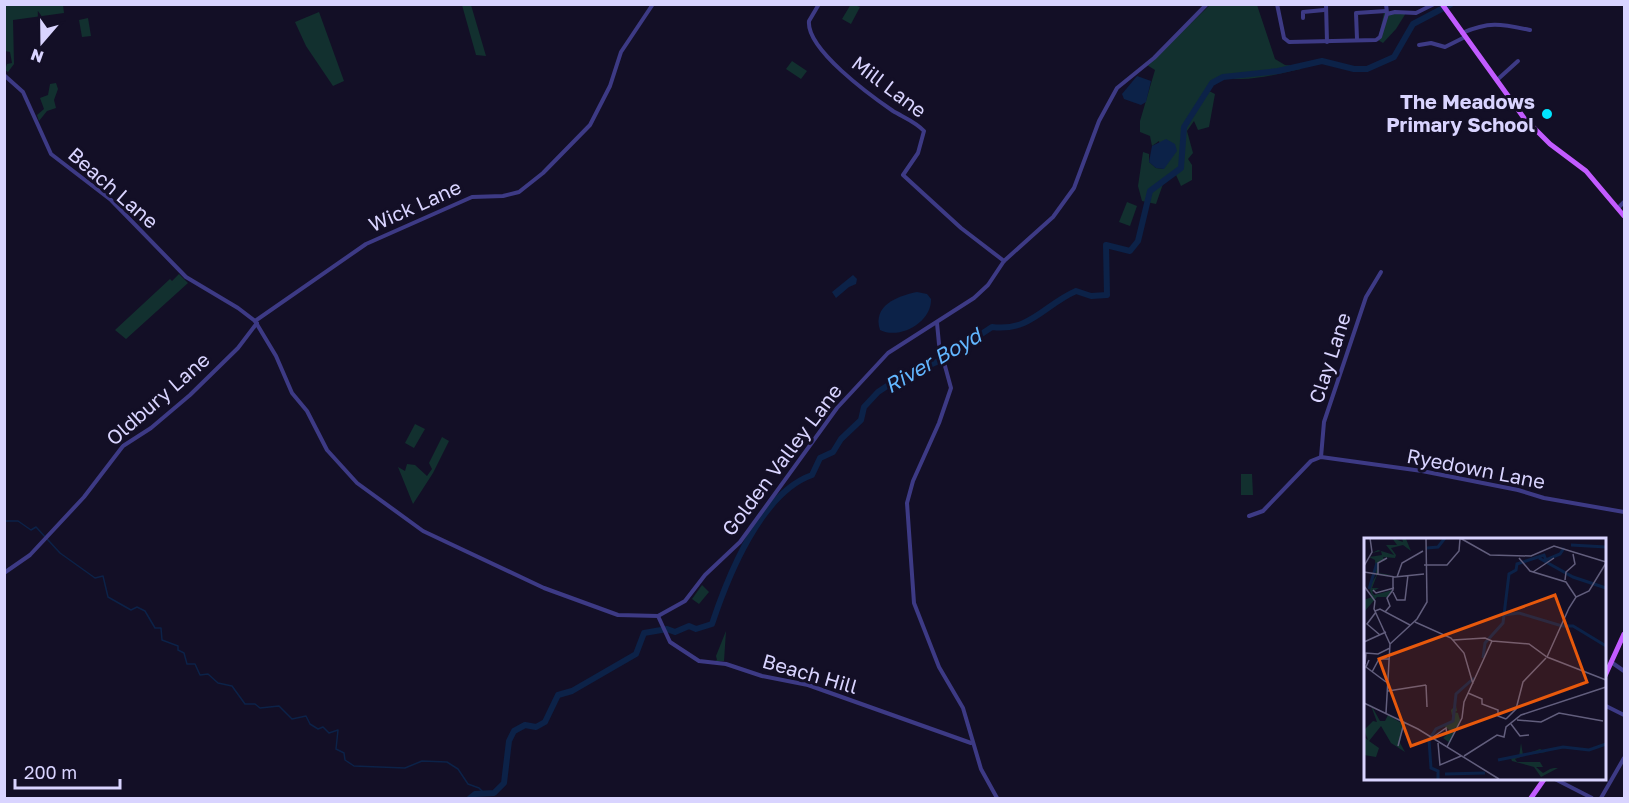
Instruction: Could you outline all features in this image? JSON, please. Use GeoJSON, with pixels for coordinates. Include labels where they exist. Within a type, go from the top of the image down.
{"type":"FeatureCollection","features":[{"type":"Feature","properties":{"kind":"main road"},"geometry":{"type":"LineString","coordinates":[[1442,4],[1496,80],[1536,131],[1586,171],[1624,216]]}},
{"type":"Feature","properties":{"kind":"main road"},"geometry":{"type":"LineString","coordinates":[[1605,676],[1624,634]]}},
{"type":"Feature","properties":{"kind":"main road"},"geometry":{"type":"LineString","coordinates":[[1531,798],[1544,779]]}},
{"type":"Feature","properties":{"kind":"street","name":"Wick Lane"},"geometry":{"type":"LineString","coordinates":[[256,322],[366,244],[472,197],[502,196],[519,192],[543,173],[590,125],[610,86],[621,52],[637,24],[653,4]]}},
{"type":"Feature","properties":{"kind":"street","name":"Mill Lane"},"geometry":{"type":"LineString","coordinates":[[819,4],[808,27],[819,46],[834,63],[863,88],[924,131],[918,153],[903,175],[961,228],[1004,261]]}},
{"type":"Feature","properties":{"kind":"street","name":"Golden Valley Lane"},"geometry":{"type":"LineString","coordinates":[[658,616],[685,601],[705,575],[735,548],[837,408],[888,352],[937,323],[984,290],[1004,261],[1053,217],[1070,196],[1099,121],[1117,88],[1154,58],[1207,4]]}},
{"type":"Feature","properties":{"kind":"street"},"geometry":{"type":"LineString","coordinates":[[1326,4],[1324,10],[1327,42]]}},
{"type":"Feature","properties":{"kind":"street"},"geometry":{"type":"LineString","coordinates":[[1366,4],[1366,12]]}},
{"type":"Feature","properties":{"kind":"street"},"geometry":{"type":"LineString","coordinates":[[1274,5],[1286,41],[1327,42],[1380,38],[1387,13],[1386,4]]}},
{"type":"Feature","properties":{"kind":"street"},"geometry":{"type":"LineString","coordinates":[[1357,39],[1356,13],[1416,13],[1434,4]]}},
{"type":"Feature","properties":{"kind":"street"},"geometry":{"type":"LineString","coordinates":[[1303,18],[1303,12],[1324,10]]}},
{"type":"Feature","properties":{"kind":"street"},"geometry":{"type":"LineString","coordinates":[[1419,45],[1431,43],[1445,48],[1483,24],[1530,30]]}},
{"type":"Feature","properties":{"kind":"street"},"geometry":{"type":"LineString","coordinates":[[1496,80],[1518,62]]}},
{"type":"Feature","properties":{"kind":"street","name":"Beach Lane"},"geometry":{"type":"LineString","coordinates":[[4,75],[28,100],[51,154],[111,200],[186,276],[238,308],[256,322]]}},
{"type":"Feature","properties":{"kind":"street"},"geometry":{"type":"LineString","coordinates":[[1618,208],[1624,202]]}},
{"type":"Feature","properties":{"kind":"street","name":"Clay Lane"},"geometry":{"type":"LineString","coordinates":[[1321,457],[1324,422],[1366,297],[1381,272]]}},
{"type":"Feature","properties":{"kind":"street","name":"Oldbury Lane"},"geometry":{"type":"LineString","coordinates":[[4,573],[25,559],[48,532],[84,497],[123,446],[158,422],[197,389],[238,348],[256,322]]}},
{"type":"Feature","properties":{"kind":"street"},"geometry":{"type":"LineString","coordinates":[[256,322],[276,356],[292,393],[307,411],[333,458],[357,483],[416,527],[507,571],[600,610],[629,617],[658,616]]}},
{"type":"Feature","properties":{"kind":"street"},"geometry":{"type":"LineString","coordinates":[[937,323],[941,355],[951,382],[949,399],[913,481],[906,513],[914,603],[939,667],[963,708],[971,743],[981,770],[997,798]]}},
{"type":"Feature","properties":{"kind":"street"},"geometry":{"type":"LineString","coordinates":[[1249,516],[1263,511],[1311,461],[1321,457]]}},
{"type":"Feature","properties":{"kind":"street","name":"Ryedown Lane"},"geometry":{"type":"LineString","coordinates":[[1321,457],[1422,471],[1544,498],[1624,512]]}},
{"type":"Feature","properties":{"kind":"street","name":"Beach Hill"},"geometry":{"type":"LineString","coordinates":[[658,616],[670,642],[699,661],[726,664],[762,676],[807,685],[971,743]]}},
{"type":"Feature","properties":{"kind":"street"},"geometry":{"type":"LineString","coordinates":[[1611,662],[1624,670]]}},
{"type":"Feature","properties":{"kind":"street"},"geometry":{"type":"LineString","coordinates":[[1605,706],[1624,715]]}},
{"type":"Feature","properties":{"kind":"street"},"geometry":{"type":"LineString","coordinates":[[1601,798],[1624,758]]}},
{"type":"Feature","properties":{"kind":"street"},"geometry":{"type":"LineString","coordinates":[[1557,779],[1592,798]]}},
{"type":"Feature","properties":{"kind":"green space"},"geometry":{"type":"Polygon","coordinates":[[[5,4],[63,5],[64,13],[13,20],[14,64],[8,72],[5,70],[7,64],[12,63],[10,52],[5,51],[5,4]]]}},
{"type":"Feature","properties":{"kind":"green space"},"geometry":{"type":"Polygon","coordinates":[[[851,4],[860,7],[851,24],[842,19],[851,4]]]}},
{"type":"Feature","properties":{"kind":"green space"},"geometry":{"type":"Polygon","coordinates":[[[462,5],[471,5],[486,56],[476,55],[462,5]]]}},
{"type":"Feature","properties":{"kind":"green space"},"geometry":{"type":"Polygon","coordinates":[[[1210,5],[1257,5],[1275,59],[1285,65],[1301,66],[1301,69],[1252,78],[1223,77],[1213,83],[1209,91],[1215,94],[1209,127],[1198,130],[1194,121],[1187,131],[1193,153],[1188,159],[1192,165],[1192,180],[1181,186],[1176,175],[1163,184],[1156,204],[1142,201],[1138,186],[1143,152],[1149,154],[1149,162],[1156,168],[1164,169],[1159,141],[1152,146],[1150,136],[1140,132],[1140,121],[1155,70],[1147,65],[1210,5]]]}},
{"type":"Feature","properties":{"kind":"green space"},"geometry":{"type":"Polygon","coordinates":[[[1389,11],[1406,13],[1383,43],[1378,40],[1384,13],[1389,11]]]}},
{"type":"Feature","properties":{"kind":"green space"},"geometry":{"type":"Polygon","coordinates":[[[319,12],[344,81],[333,86],[306,46],[295,22],[319,12]]]}},
{"type":"Feature","properties":{"kind":"green space"},"geometry":{"type":"Polygon","coordinates":[[[88,18],[91,36],[82,37],[79,20],[88,18]]]}},
{"type":"Feature","properties":{"kind":"green space"},"geometry":{"type":"Polygon","coordinates":[[[792,61],[807,71],[801,79],[786,69],[792,61]]]}},
{"type":"Feature","properties":{"kind":"green space"},"geometry":{"type":"Polygon","coordinates":[[[56,83],[58,89],[54,100],[56,108],[47,111],[39,121],[37,115],[44,109],[40,98],[48,95],[50,84],[56,83]]]}},
{"type":"Feature","properties":{"kind":"green space"},"geometry":{"type":"Polygon","coordinates":[[[1127,202],[1137,206],[1130,226],[1119,222],[1127,202]]]}},
{"type":"Feature","properties":{"kind":"green space"},"geometry":{"type":"Polygon","coordinates":[[[179,274],[188,283],[126,339],[115,330],[170,279],[172,281],[179,274]]]}},
{"type":"Feature","properties":{"kind":"green space"},"geometry":{"type":"Polygon","coordinates":[[[415,424],[425,429],[414,448],[405,443],[415,424]]]}},
{"type":"Feature","properties":{"kind":"green space"},"geometry":{"type":"Polygon","coordinates":[[[442,437],[449,441],[433,473],[413,504],[398,467],[405,471],[407,464],[415,465],[427,476],[432,469],[429,463],[442,437]]]}},
{"type":"Feature","properties":{"kind":"green space"},"geometry":{"type":"Polygon","coordinates":[[[1241,474],[1252,474],[1253,495],[1241,495],[1241,474]]]}},
{"type":"Feature","properties":{"kind":"green space"},"geometry":{"type":"Polygon","coordinates":[[[702,585],[709,592],[699,604],[692,599],[702,585]]]}},
{"type":"Feature","properties":{"kind":"green space"},"geometry":{"type":"Polygon","coordinates":[[[726,631],[724,661],[715,661],[717,660],[716,656],[726,631]]]}},
{"type":"Feature","properties":{"kind":"water"},"geometry":{"type":"Polygon","coordinates":[[[1137,76],[1151,81],[1146,102],[1141,105],[1124,99],[1122,94],[1137,76]]]}},
{"type":"Feature","properties":{"kind":"water"},"geometry":{"type":"Polygon","coordinates":[[[1166,139],[1175,144],[1177,151],[1164,169],[1156,168],[1149,162],[1152,146],[1166,139]]]}},
{"type":"Feature","properties":{"kind":"water"},"geometry":{"type":"Polygon","coordinates":[[[853,275],[857,279],[856,284],[836,298],[832,292],[853,275]]]}},
{"type":"Feature","properties":{"kind":"water"},"geometry":{"type":"Polygon","coordinates":[[[917,292],[927,294],[931,299],[930,307],[921,322],[897,333],[880,330],[878,322],[883,308],[894,299],[917,292]]]}},
{"type":"Feature","properties":{"kind":"waterway","name":"River Boyd"},"geometry":{"type":"LineString","coordinates":[[470,798],[475,794],[494,793],[504,783],[509,741],[514,731],[525,725],[536,727],[545,722],[558,695],[572,691],[636,654],[644,633],[667,629],[675,632],[689,626],[696,629],[712,624],[737,561],[762,517],[777,499],[794,485],[812,475],[820,458],[833,452],[841,439],[861,420],[864,407],[878,392],[893,382],[945,358],[992,327],[1017,325],[1027,321],[1076,291],[1091,296],[1107,295],[1106,245],[1130,251],[1138,241],[1150,191],[1181,168],[1184,127],[1212,83],[1223,77],[1278,71],[1322,61],[1354,69],[1367,69],[1394,57],[1413,24],[1451,4]]}},
{"type":"Feature","properties":{"kind":"waterway"},"geometry":{"type":"LineString","coordinates":[[4,521],[18,521],[31,530],[36,527],[60,553],[95,578],[103,576],[108,597],[131,610],[137,607],[145,611],[155,628],[161,628],[162,640],[178,646],[178,650],[184,653],[187,664],[195,664],[200,675],[208,674],[218,683],[232,686],[245,704],[255,704],[260,708],[279,706],[292,719],[306,716],[310,724],[318,729],[323,727],[329,733],[338,730],[336,749],[344,753],[345,760],[354,766],[405,768],[422,761],[447,762],[458,769],[468,784],[479,788],[484,793]]}},
{"type":"Feature","properties":{"kind":"place","name":"The Meadows Primary School"},"geometry":{"type":"Point","coordinates":[1547,114]}}]}
